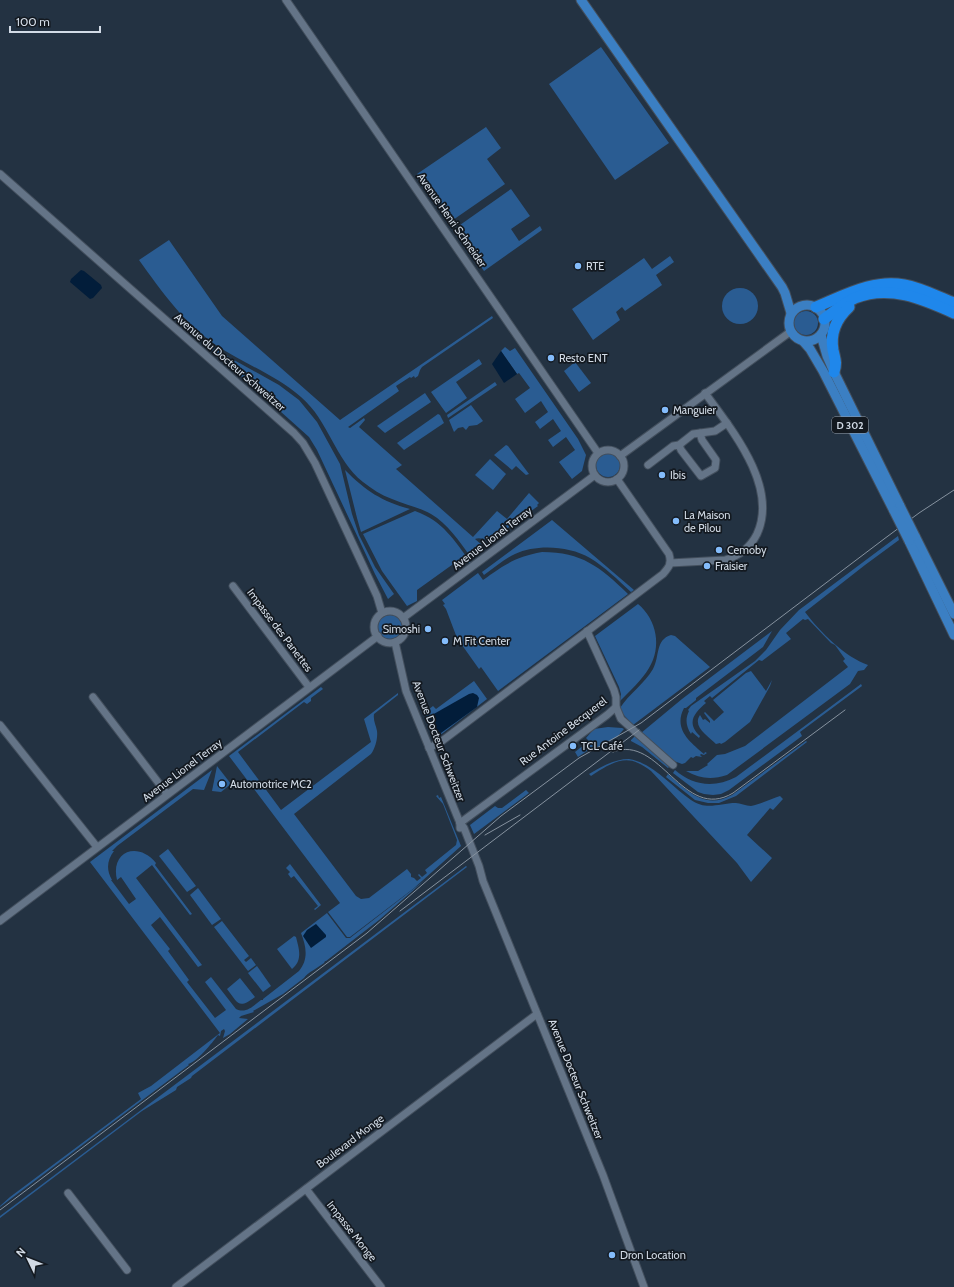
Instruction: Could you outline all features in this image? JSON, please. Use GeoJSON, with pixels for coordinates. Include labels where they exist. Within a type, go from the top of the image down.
{"type":"FeatureCollection","features":[{"type":"Feature","properties":{"kind":"highway"},"geometry":{"type":"LineString","coordinates":[[811,306],[861,289],[883,284],[904,285],[925,291],[954,303]]}},
{"type":"Feature","properties":{"kind":"highway"},"geometry":{"type":"LineString","coordinates":[[824,319],[855,299],[873,293],[911,295],[954,313]]}},
{"type":"Feature","properties":{"kind":"highway"},"geometry":{"type":"LineString","coordinates":[[834,372],[837,364],[832,345],[832,337],[836,323],[844,312],[856,302],[878,294]]}},
{"type":"Feature","properties":{"kind":"main road"},"geometry":{"type":"LineString","coordinates":[[581,0],[785,292],[792,313]]}},
{"type":"Feature","properties":{"kind":"main road"},"geometry":{"type":"LineString","coordinates":[[785,292],[820,310],[824,319],[825,325],[821,335],[813,340],[803,341],[798,339],[790,332],[788,322],[792,313],[798,307],[811,306]]}},
{"type":"Feature","properties":{"kind":"main road","name":"D 302"},"geometry":{"type":"LineString","coordinates":[[821,335],[827,356],[897,509]]}},
{"type":"Feature","properties":{"kind":"main road","name":"D 302"},"geometry":{"type":"LineString","coordinates":[[803,341],[810,349],[823,370],[912,539],[954,614]]}},
{"type":"Feature","properties":{"kind":"main road","name":"D 302"},"geometry":{"type":"LineString","coordinates":[[912,539],[954,635]]}},
{"type":"Feature","properties":{"kind":"street","name":"Avenue Henri Schneider"},"geometry":{"type":"LineString","coordinates":[[286,0],[598,453]]}},
{"type":"Feature","properties":{"kind":"street","name":"Avenue du Docteur Schweitzer"},"geometry":{"type":"LineString","coordinates":[[0,174],[303,443],[315,463],[377,596],[382,613]]}},
{"type":"Feature","properties":{"kind":"street"},"geometry":{"type":"LineString","coordinates":[[620,456],[790,332]]}},
{"type":"Feature","properties":{"kind":"street"},"geometry":{"type":"LineString","coordinates":[[670,563],[725,560],[733,558],[744,551],[752,543],[759,530],[762,500],[758,481],[748,457],[735,435],[705,393]]}},
{"type":"Feature","properties":{"kind":"street"},"geometry":{"type":"LineString","coordinates":[[648,465],[673,446],[679,445],[694,434],[715,431],[727,423]]}},
{"type":"Feature","properties":{"kind":"street"},"geometry":{"type":"LineString","coordinates":[[679,445],[681,450],[701,476],[715,468],[716,460],[702,440],[700,434]]}},
{"type":"Feature","properties":{"kind":"street"},"geometry":{"type":"LineString","coordinates":[[608,450],[620,456],[623,466],[621,474],[617,479],[607,482],[598,479],[592,466],[598,453],[608,450]]}},
{"type":"Feature","properties":{"kind":"street","name":"Avenue Lionel Terray"},"geometry":{"type":"LineString","coordinates":[[403,618],[595,475]]}},
{"type":"Feature","properties":{"kind":"street"},"geometry":{"type":"LineString","coordinates":[[429,748],[442,741],[669,568],[669,554],[617,479]]}},
{"type":"Feature","properties":{"kind":"street","name":"Impasse des Panettes"},"geometry":{"type":"LineString","coordinates":[[233,586],[309,687]]}},
{"type":"Feature","properties":{"kind":"street"},"geometry":{"type":"LineString","coordinates":[[392,611],[400,614],[403,618],[406,632],[400,640],[388,642],[384,641],[378,636],[375,626],[378,616],[382,613],[392,611]]}},
{"type":"Feature","properties":{"kind":"street","name":"Rue Antoine Becquerel"},"geometry":{"type":"LineString","coordinates":[[460,823],[616,707],[614,690],[587,631]]}},
{"type":"Feature","properties":{"kind":"street","name":"Avenue Lionel Terray"},"geometry":{"type":"LineString","coordinates":[[0,921],[378,636]]}},
{"type":"Feature","properties":{"kind":"street","name":"Avenue Docteur Schweitzer"},"geometry":{"type":"LineString","coordinates":[[395,642],[406,691],[460,823],[460,830],[483,882],[603,1175],[644,1287]]}},
{"type":"Feature","properties":{"kind":"street"},"geometry":{"type":"LineString","coordinates":[[94,697],[167,794]]}},
{"type":"Feature","properties":{"kind":"street"},"geometry":{"type":"LineString","coordinates":[[616,707],[621,719],[673,765]]}},
{"type":"Feature","properties":{"kind":"street"},"geometry":{"type":"LineString","coordinates":[[0,725],[97,847]]}},
{"type":"Feature","properties":{"kind":"street","name":"Boulevard Monge"},"geometry":{"type":"LineString","coordinates":[[176,1287],[537,1014]]}},
{"type":"Feature","properties":{"kind":"street","name":"Impasse Monge"},"geometry":{"type":"LineString","coordinates":[[306,1188],[381,1287]]}},
{"type":"Feature","properties":{"kind":"street"},"geometry":{"type":"LineString","coordinates":[[68,1193],[127,1270]]}},
{"type":"Feature","properties":{"kind":"shaded area"},"geometry":{"type":"Polygon","coordinates":[[[601,47],[669,143],[615,180],[549,84],[601,47]]]}},
{"type":"Feature","properties":{"kind":"shaded area"},"geometry":{"type":"Polygon","coordinates":[[[486,127],[501,148],[487,159],[505,184],[450,222],[417,174],[486,127]]]}},
{"type":"Feature","properties":{"kind":"shaded area"},"geometry":{"type":"Polygon","coordinates":[[[511,189],[530,216],[511,229],[519,241],[540,226],[542,230],[484,271],[458,234],[463,230],[460,225],[511,189]]]}},
{"type":"Feature","properties":{"kind":"shaded area"},"geometry":{"type":"Polygon","coordinates":[[[169,240],[222,316],[340,420],[492,316],[493,318],[422,367],[418,376],[415,378],[414,376],[411,378],[410,377],[396,386],[399,391],[348,427],[350,428],[364,418],[365,420],[359,427],[402,465],[396,469],[473,537],[497,511],[507,519],[529,493],[539,503],[537,505],[538,506],[490,541],[481,538],[475,539],[483,546],[470,556],[453,533],[437,518],[422,510],[384,496],[363,482],[345,463],[319,417],[301,397],[281,382],[216,345],[204,336],[184,317],[165,295],[139,260],[169,240]]]}},
{"type":"Feature","properties":{"kind":"shaded area"},"geometry":{"type":"Polygon","coordinates":[[[670,256],[674,262],[656,275],[662,285],[625,311],[622,307],[616,312],[620,320],[593,340],[572,309],[644,258],[652,269],[670,256]]]}},
{"type":"Feature","properties":{"kind":"shaded area"},"geometry":{"type":"Polygon","coordinates":[[[81,270],[101,285],[102,288],[93,298],[90,299],[70,282],[71,279],[81,270]]]}},
{"type":"Feature","properties":{"kind":"shaded area"},"geometry":{"type":"Polygon","coordinates":[[[743,288],[753,293],[757,299],[757,313],[753,319],[747,323],[737,324],[727,319],[723,313],[722,303],[727,293],[733,289],[743,288]]]}},
{"type":"Feature","properties":{"kind":"shaded area"},"geometry":{"type":"Polygon","coordinates":[[[806,311],[814,315],[818,323],[814,331],[806,335],[798,331],[794,323],[798,315],[806,311]]]}},
{"type":"Feature","properties":{"kind":"shaded area"},"geometry":{"type":"Polygon","coordinates":[[[193,332],[225,355],[279,385],[299,400],[317,422],[340,464],[352,514],[359,535],[375,567],[394,594],[388,599],[317,450],[309,437],[193,332]]]}},
{"type":"Feature","properties":{"kind":"shaded area"},"geometry":{"type":"Polygon","coordinates":[[[505,347],[510,351],[515,348],[578,439],[586,455],[582,471],[572,479],[559,462],[575,450],[566,437],[553,447],[548,440],[561,431],[553,419],[540,429],[535,422],[548,412],[541,401],[525,413],[515,399],[530,388],[519,373],[517,374],[501,351],[505,347]]]}},
{"type":"Feature","properties":{"kind":"shaded area"},"geometry":{"type":"Polygon","coordinates":[[[501,351],[517,374],[504,383],[492,364],[501,351]]]}},
{"type":"Feature","properties":{"kind":"shaded area"},"geometry":{"type":"Polygon","coordinates":[[[479,359],[482,364],[456,382],[467,398],[446,413],[431,392],[479,359]]]}},
{"type":"Feature","properties":{"kind":"shaded area"},"geometry":{"type":"Polygon","coordinates":[[[575,362],[591,383],[579,392],[564,371],[575,362]]]}},
{"type":"Feature","properties":{"kind":"shaded area"},"geometry":{"type":"Polygon","coordinates":[[[495,382],[497,385],[448,418],[447,415],[495,382]]]}},
{"type":"Feature","properties":{"kind":"shaded area"},"geometry":{"type":"Polygon","coordinates":[[[425,393],[431,402],[385,433],[377,426],[425,393]]]}},
{"type":"Feature","properties":{"kind":"shaded area"},"geometry":{"type":"Polygon","coordinates":[[[471,405],[483,421],[477,425],[469,426],[466,430],[463,427],[458,428],[454,432],[449,420],[471,405]]]}},
{"type":"Feature","properties":{"kind":"shaded area"},"geometry":{"type":"Polygon","coordinates":[[[438,414],[444,423],[404,450],[397,443],[438,414]]]}},
{"type":"Feature","properties":{"kind":"shaded area"},"geometry":{"type":"Polygon","coordinates":[[[506,445],[529,474],[526,475],[516,466],[512,470],[494,455],[506,445]]]}},
{"type":"Feature","properties":{"kind":"shaded area"},"geometry":{"type":"Polygon","coordinates":[[[608,453],[616,457],[620,465],[616,473],[608,477],[600,473],[596,465],[600,457],[608,453]]]}},
{"type":"Feature","properties":{"kind":"shaded area"},"geometry":{"type":"Polygon","coordinates":[[[490,459],[506,474],[493,490],[475,475],[490,459]]]}},
{"type":"Feature","properties":{"kind":"shaded area"},"geometry":{"type":"Polygon","coordinates":[[[345,470],[360,484],[382,499],[410,509],[361,532],[345,470]]]}},
{"type":"Feature","properties":{"kind":"shaded area"},"geometry":{"type":"Polygon","coordinates":[[[415,511],[425,515],[441,526],[471,563],[456,562],[417,590],[417,601],[407,606],[382,571],[363,534],[415,511]]]}},
{"type":"Feature","properties":{"kind":"shaded area"},"geometry":{"type":"Polygon","coordinates":[[[552,520],[634,590],[631,592],[590,558],[573,551],[553,548],[533,549],[515,554],[484,575],[482,572],[552,520]]]}},
{"type":"Feature","properties":{"kind":"shaded area"},"geometry":{"type":"Polygon","coordinates":[[[898,536],[899,540],[805,612],[818,628],[842,650],[868,665],[864,670],[858,671],[850,684],[727,775],[716,778],[706,778],[696,776],[686,771],[698,771],[708,765],[707,764],[717,755],[725,754],[745,746],[848,667],[843,661],[845,659],[835,645],[831,643],[808,619],[803,619],[786,633],[791,639],[762,661],[759,660],[712,698],[710,696],[704,701],[706,703],[693,718],[693,727],[700,736],[699,738],[692,732],[691,734],[688,728],[687,717],[688,710],[691,706],[755,661],[766,650],[780,630],[799,610],[898,536]]]}},
{"type":"Feature","properties":{"kind":"shaded area"},"geometry":{"type":"Polygon","coordinates":[[[542,552],[568,555],[590,563],[608,576],[628,594],[498,691],[481,667],[479,669],[457,638],[443,605],[445,604],[442,600],[478,573],[483,580],[510,562],[524,556],[542,552]]]}},
{"type":"Feature","properties":{"kind":"shaded area"},"geometry":{"type":"Polygon","coordinates":[[[638,604],[650,618],[656,634],[655,651],[649,668],[636,685],[620,701],[621,694],[619,687],[595,636],[638,604]]]}},
{"type":"Feature","properties":{"kind":"shaded area"},"geometry":{"type":"Polygon","coordinates":[[[390,615],[398,619],[402,627],[398,635],[390,639],[382,635],[378,627],[382,619],[390,615]]]}},
{"type":"Feature","properties":{"kind":"shaded area"},"geometry":{"type":"Polygon","coordinates":[[[772,631],[763,647],[696,698],[696,700],[686,708],[684,708],[681,716],[682,729],[693,745],[704,754],[705,752],[707,753],[704,755],[701,754],[700,755],[702,757],[691,757],[682,764],[674,761],[641,733],[682,699],[772,631]]]}},
{"type":"Feature","properties":{"kind":"shaded area"},"geometry":{"type":"Polygon","coordinates":[[[671,635],[675,636],[710,667],[633,725],[621,712],[620,708],[653,669],[662,641],[671,635]]]}},
{"type":"Feature","properties":{"kind":"shaded area"},"geometry":{"type":"Polygon","coordinates":[[[751,671],[766,691],[772,680],[770,686],[750,722],[725,742],[716,744],[699,727],[698,719],[700,715],[703,720],[705,719],[710,723],[704,713],[705,712],[714,721],[724,712],[713,700],[746,673],[751,671]]]}},
{"type":"Feature","properties":{"kind":"shaded area"},"geometry":{"type":"Polygon","coordinates":[[[474,681],[487,699],[439,736],[435,737],[426,715],[429,714],[428,710],[433,706],[436,709],[474,681]]]}},
{"type":"Feature","properties":{"kind":"shaded area"},"geometry":{"type":"Polygon","coordinates":[[[861,684],[862,686],[800,732],[802,736],[729,790],[721,794],[713,795],[698,792],[673,773],[675,770],[689,779],[704,784],[728,781],[736,777],[861,684]]]}},
{"type":"Feature","properties":{"kind":"shaded area"},"geometry":{"type":"Polygon","coordinates":[[[321,687],[323,689],[311,698],[311,701],[307,704],[304,702],[238,752],[281,810],[371,742],[364,719],[398,693],[398,695],[374,714],[377,737],[371,754],[294,814],[356,896],[361,899],[369,898],[407,869],[411,874],[411,877],[417,881],[421,878],[418,875],[419,874],[422,877],[427,873],[425,870],[456,845],[457,840],[443,804],[436,796],[438,795],[439,798],[441,797],[461,846],[413,889],[350,937],[347,937],[328,912],[340,903],[229,756],[321,687]]]}},
{"type":"Feature","properties":{"kind":"shaded area"},"geometry":{"type":"Polygon","coordinates":[[[473,693],[479,698],[477,707],[441,733],[436,731],[430,720],[432,715],[473,693]]]}},
{"type":"Feature","properties":{"kind":"shaded area"},"geometry":{"type":"Polygon","coordinates":[[[608,727],[624,729],[617,737],[592,750],[590,749],[578,757],[575,752],[589,741],[586,738],[594,729],[608,727]]]}},
{"type":"Feature","properties":{"kind":"shaded area"},"geometry":{"type":"Polygon","coordinates":[[[636,735],[670,766],[668,768],[642,747],[631,741],[636,735]]]}},
{"type":"Feature","properties":{"kind":"shaded area"},"geometry":{"type":"Polygon","coordinates":[[[806,741],[807,742],[736,796],[719,803],[708,803],[695,800],[666,777],[668,774],[682,787],[697,796],[713,800],[722,799],[732,795],[806,741]]]}},
{"type":"Feature","properties":{"kind":"shaded area"},"geometry":{"type":"Polygon","coordinates":[[[629,759],[638,761],[654,770],[691,800],[702,805],[713,806],[736,803],[751,806],[780,796],[783,799],[773,810],[770,808],[747,835],[772,858],[751,882],[737,863],[651,771],[645,767],[638,763],[625,760],[613,763],[591,776],[589,774],[613,762],[629,759]]]}},
{"type":"Feature","properties":{"kind":"shaded area"},"geometry":{"type":"Polygon","coordinates":[[[217,766],[231,784],[221,792],[212,791],[217,766]]]}},
{"type":"Feature","properties":{"kind":"shaded area"},"geometry":{"type":"Polygon","coordinates":[[[212,770],[204,790],[193,789],[117,846],[112,851],[114,851],[109,861],[108,869],[111,880],[129,904],[136,899],[121,877],[117,880],[116,870],[118,862],[127,852],[134,851],[141,852],[149,856],[156,863],[155,865],[192,914],[190,915],[152,865],[136,878],[202,965],[198,967],[160,917],[151,925],[170,949],[168,951],[189,980],[187,982],[215,1018],[226,1010],[205,982],[211,977],[236,1009],[243,1011],[249,1009],[263,1000],[299,971],[304,962],[306,952],[301,933],[327,913],[346,938],[350,938],[425,880],[379,920],[283,994],[253,1011],[254,1012],[241,1016],[239,1018],[248,1019],[230,1034],[223,1038],[225,1031],[224,1029],[221,1031],[220,1036],[218,1035],[196,1060],[188,1064],[189,1065],[0,1207],[10,1197],[141,1099],[138,1093],[151,1086],[220,1033],[90,862],[212,770]]]}},
{"type":"Feature","properties":{"kind":"shaded area"},"geometry":{"type":"Polygon","coordinates":[[[526,790],[529,793],[474,834],[470,825],[495,806],[502,808],[526,790]]]}},
{"type":"Feature","properties":{"kind":"shaded area"},"geometry":{"type":"Polygon","coordinates":[[[168,849],[196,886],[187,892],[159,856],[168,849]]]}},
{"type":"Feature","properties":{"kind":"shaded area"},"geometry":{"type":"Polygon","coordinates":[[[290,864],[321,905],[315,910],[314,909],[318,906],[294,876],[291,878],[288,874],[290,872],[286,868],[290,864]]]}},
{"type":"Feature","properties":{"kind":"shaded area"},"geometry":{"type":"Polygon","coordinates":[[[466,866],[467,867],[191,1078],[177,1087],[176,1090],[142,1111],[0,1218],[0,1216],[466,866]]]}},
{"type":"Feature","properties":{"kind":"shaded area"},"geometry":{"type":"Polygon","coordinates":[[[198,888],[221,919],[212,925],[190,895],[198,888]]]}},
{"type":"Feature","properties":{"kind":"shaded area"},"geometry":{"type":"Polygon","coordinates":[[[222,921],[249,956],[244,960],[246,962],[251,958],[256,965],[248,971],[214,927],[222,921]]]}},
{"type":"Feature","properties":{"kind":"shaded area"},"geometry":{"type":"Polygon","coordinates":[[[316,924],[326,935],[326,937],[311,948],[303,936],[307,930],[316,924]]]}},
{"type":"Feature","properties":{"kind":"shaded area"},"geometry":{"type":"Polygon","coordinates":[[[294,936],[296,937],[299,958],[298,962],[292,969],[277,949],[294,936]]]}},
{"type":"Feature","properties":{"kind":"shaded area"},"geometry":{"type":"Polygon","coordinates":[[[257,966],[271,986],[263,992],[248,973],[257,966]]]}},
{"type":"Feature","properties":{"kind":"shaded area"},"geometry":{"type":"Polygon","coordinates":[[[240,978],[255,997],[242,1004],[236,1001],[227,989],[240,978]]]}},
{"type":"Feature","properties":{"kind":"tram line"},"geometry":{"type":"LineString","coordinates":[[0,1210],[367,933],[501,816],[579,758],[641,723],[884,539],[919,513],[954,490]]}},
{"type":"Feature","properties":{"kind":"tram line"},"geometry":{"type":"LineString","coordinates":[[613,752],[630,750],[645,755],[685,788],[700,797],[715,799],[733,793],[845,710]]}},
{"type":"Feature","properties":{"kind":"tram line"},"geometry":{"type":"LineString","coordinates":[[400,911],[639,730]]}},
{"type":"Feature","properties":{"kind":"tram line"},"geometry":{"type":"LineString","coordinates":[[485,835],[520,815]]}},
{"type":"Feature","properties":{"kind":"place","name":"RTE"},"geometry":{"type":"Point","coordinates":[578,266]}},
{"type":"Feature","properties":{"kind":"place","name":"Resto ENT"},"geometry":{"type":"Point","coordinates":[551,358]}},
{"type":"Feature","properties":{"kind":"place","name":"Manguier"},"geometry":{"type":"Point","coordinates":[665,410]}},
{"type":"Feature","properties":{"kind":"place","name":"Ibis"},"geometry":{"type":"Point","coordinates":[662,475]}},
{"type":"Feature","properties":{"kind":"place","name":"La Maison de Pilou"},"geometry":{"type":"Point","coordinates":[676,521]}},
{"type":"Feature","properties":{"kind":"place","name":"Cemoby"},"geometry":{"type":"Point","coordinates":[719,550]}},
{"type":"Feature","properties":{"kind":"place","name":"Fraisier"},"geometry":{"type":"Point","coordinates":[707,566]}},
{"type":"Feature","properties":{"kind":"place","name":"Simoshi"},"geometry":{"type":"Point","coordinates":[428,629]}},
{"type":"Feature","properties":{"kind":"place","name":"M Fit Center"},"geometry":{"type":"Point","coordinates":[445,641]}},
{"type":"Feature","properties":{"kind":"place","name":"TCL Café"},"geometry":{"type":"Point","coordinates":[573,746]}},
{"type":"Feature","properties":{"kind":"place","name":"Automotrice MC2"},"geometry":{"type":"Point","coordinates":[222,784]}},
{"type":"Feature","properties":{"kind":"place","name":"Dron Location"},"geometry":{"type":"Point","coordinates":[612,1255]}}]}
